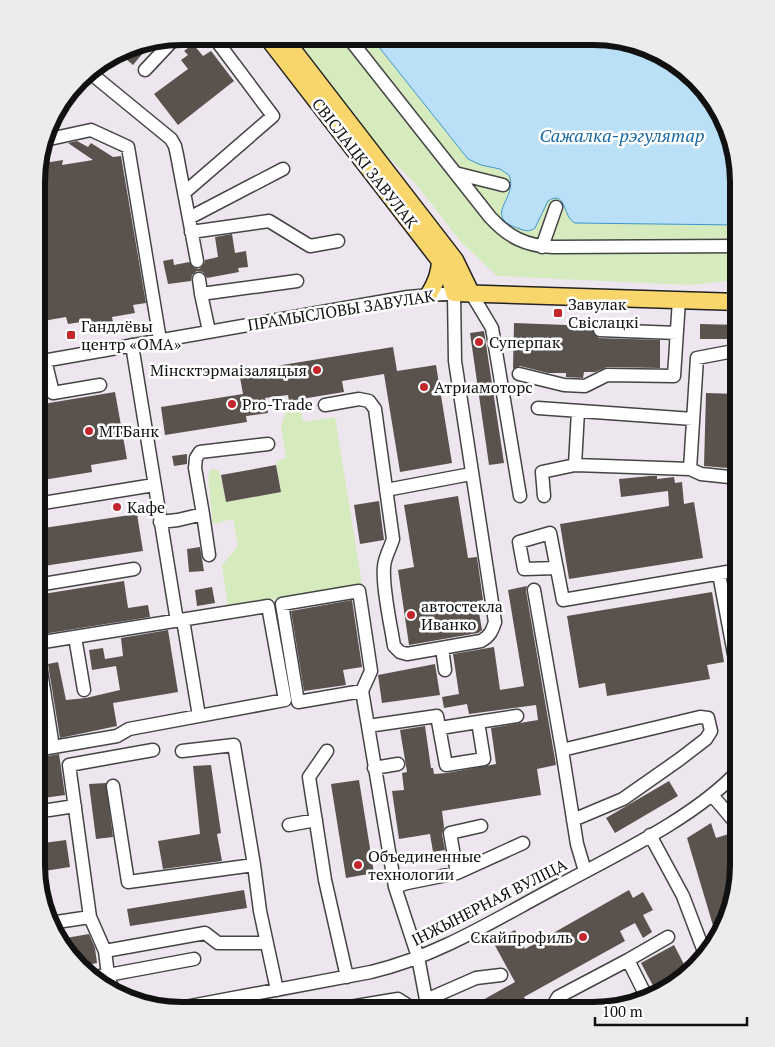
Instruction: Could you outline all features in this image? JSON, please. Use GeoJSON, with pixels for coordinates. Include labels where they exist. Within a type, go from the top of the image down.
{"type":"FeatureCollection","features":[{"type":"Feature","properties":{"kind":"main road","name":"СВІСЛАЦКІ ЗАВУЛАК"},"geometry":{"type":"LineString","coordinates":[[274,45],[440,260],[447,270],[454,293]]}},
{"type":"Feature","properties":{"kind":"main road","name":"СВІСЛАЦКІ ЗАВУЛАК"},"geometry":{"type":"LineString","coordinates":[[290,45],[455,260],[471,293]]}},
{"type":"Feature","properties":{"kind":"main road"},"geometry":{"type":"LineString","coordinates":[[429,294],[437,280],[440,260]]}},
{"type":"Feature","properties":{"kind":"main road","name":"ПРАМЫСЛОВЫ ЗАВУЛАК"},"geometry":{"type":"LineString","coordinates":[[454,293],[730,302]]}},
{"type":"Feature","properties":{"kind":"street"},"geometry":{"type":"LineString","coordinates":[[184,193],[273,116],[220,45]]}},
{"type":"Feature","properties":{"kind":"street"},"geometry":{"type":"LineString","coordinates":[[354,45],[498,226],[519,241],[542,246],[730,246]]}},
{"type":"Feature","properties":{"kind":"street"},"geometry":{"type":"LineString","coordinates":[[145,70],[168,46]]}},
{"type":"Feature","properties":{"kind":"street"},"geometry":{"type":"LineString","coordinates":[[95,77],[171,139],[175,146],[197,261]]}},
{"type":"Feature","properties":{"kind":"street"},"geometry":{"type":"LineString","coordinates":[[53,138],[91,130],[128,147],[160,340]]}},
{"type":"Feature","properties":{"kind":"street"},"geometry":{"type":"LineString","coordinates":[[189,218],[283,169]]}},
{"type":"Feature","properties":{"kind":"street"},"geometry":{"type":"LineString","coordinates":[[455,173],[503,185]]}},
{"type":"Feature","properties":{"kind":"street"},"geometry":{"type":"LineString","coordinates":[[542,246],[556,207]]}},
{"type":"Feature","properties":{"kind":"street"},"geometry":{"type":"LineString","coordinates":[[191,232],[269,221],[310,246],[338,241]]}},
{"type":"Feature","properties":{"kind":"street"},"geometry":{"type":"LineString","coordinates":[[199,279],[209,331]]}},
{"type":"Feature","properties":{"kind":"street"},"geometry":{"type":"LineString","coordinates":[[201,294],[297,281]]}},
{"type":"Feature","properties":{"kind":"street"},"geometry":{"type":"LineString","coordinates":[[324,405],[359,399],[369,401],[375,408],[393,539],[385,560],[384,575],[394,646],[400,652],[407,654],[482,642],[492,633],[495,622],[455,361],[454,293]]}},
{"type":"Feature","properties":{"kind":"street","name":"ПРАМЫСЛОВЫ ЗАВУЛАК"},"geometry":{"type":"LineString","coordinates":[[45,360],[429,294],[454,293]]}},
{"type":"Feature","properties":{"kind":"street"},"geometry":{"type":"LineString","coordinates":[[471,293],[492,328],[520,496]]}},
{"type":"Feature","properties":{"kind":"street"},"geometry":{"type":"LineString","coordinates":[[519,374],[564,385],[585,386],[607,375],[674,376],[679,300]]}},
{"type":"Feature","properties":{"kind":"street"},"geometry":{"type":"LineString","coordinates":[[600,330],[677,333]]}},
{"type":"Feature","properties":{"kind":"street"},"geometry":{"type":"LineString","coordinates":[[132,345],[160,522],[199,716]]}},
{"type":"Feature","properties":{"kind":"street"},"geometry":{"type":"LineString","coordinates":[[690,469],[696,358],[730,352]]}},
{"type":"Feature","properties":{"kind":"street"},"geometry":{"type":"LineString","coordinates":[[45,372],[53,393],[100,385]]}},
{"type":"Feature","properties":{"kind":"street"},"geometry":{"type":"LineString","coordinates":[[538,408],[693,419]]}},
{"type":"Feature","properties":{"kind":"street"},"geometry":{"type":"LineString","coordinates":[[575,465],[578,411]]}},
{"type":"Feature","properties":{"kind":"street"},"geometry":{"type":"LineString","coordinates":[[209,555],[195,468],[196,458],[200,452],[268,444]]}},
{"type":"Feature","properties":{"kind":"street"},"geometry":{"type":"LineString","coordinates":[[544,496],[542,472],[575,465],[690,469],[701,474],[730,477]]}},
{"type":"Feature","properties":{"kind":"street"},"geometry":{"type":"LineString","coordinates":[[386,490],[471,474]]}},
{"type":"Feature","properties":{"kind":"street"},"geometry":{"type":"LineString","coordinates":[[45,503],[154,485]]}},
{"type":"Feature","properties":{"kind":"street"},"geometry":{"type":"LineString","coordinates":[[160,522],[203,514]]}},
{"type":"Feature","properties":{"kind":"street"},"geometry":{"type":"LineString","coordinates":[[557,568],[563,600],[730,572]]}},
{"type":"Feature","properties":{"kind":"street"},"geometry":{"type":"LineString","coordinates":[[45,584],[134,569]]}},
{"type":"Feature","properties":{"kind":"street"},"geometry":{"type":"LineString","coordinates":[[719,574],[730,633]]}},
{"type":"Feature","properties":{"kind":"street"},"geometry":{"type":"LineString","coordinates":[[534,590],[577,844],[585,871]]}},
{"type":"Feature","properties":{"kind":"street"},"geometry":{"type":"LineString","coordinates":[[362,691],[298,702],[282,604],[359,591],[371,671],[362,691],[374,768],[395,887],[418,957],[426,1002]]}},
{"type":"Feature","properties":{"kind":"street"},"geometry":{"type":"LineString","coordinates":[[45,643],[268,606],[285,700],[129,729],[117,736],[45,748]]}},
{"type":"Feature","properties":{"kind":"street"},"geometry":{"type":"LineString","coordinates":[[75,637],[84,690]]}},
{"type":"Feature","properties":{"kind":"street"},"geometry":{"type":"LineString","coordinates":[[442,648],[445,670]]}},
{"type":"Feature","properties":{"kind":"street"},"geometry":{"type":"LineString","coordinates":[[45,696],[53,747]]}},
{"type":"Feature","properties":{"kind":"street"},"geometry":{"type":"LineString","coordinates":[[368,726],[437,716],[446,765],[484,759],[478,722]]}},
{"type":"Feature","properties":{"kind":"street"},"geometry":{"type":"LineString","coordinates":[[440,728],[517,716]]}},
{"type":"Feature","properties":{"kind":"street"},"geometry":{"type":"LineString","coordinates":[[562,750],[700,717],[708,718],[711,731],[706,739],[680,759],[622,798],[574,820]]}},
{"type":"Feature","properties":{"kind":"street"},"geometry":{"type":"LineString","coordinates":[[182,751],[234,745],[267,943],[277,990]]}},
{"type":"Feature","properties":{"kind":"street"},"geometry":{"type":"LineString","coordinates":[[110,981],[105,952],[90,917],[69,765],[153,750]]}},
{"type":"Feature","properties":{"kind":"street"},"geometry":{"type":"LineString","coordinates":[[327,751],[309,777],[325,880],[347,977]]}},
{"type":"Feature","properties":{"kind":"street"},"geometry":{"type":"LineString","coordinates":[[374,768],[398,764]]}},
{"type":"Feature","properties":{"kind":"street","name":"ІНЖЫНЕРНАЯ ВУЛІЦА"},"geometry":{"type":"LineString","coordinates":[[245,1002],[277,990],[390,968],[447,944],[650,835],[712,795],[730,778]]}},
{"type":"Feature","properties":{"kind":"street"},"geometry":{"type":"LineString","coordinates":[[112,786],[128,882],[254,865]]}},
{"type":"Feature","properties":{"kind":"street"},"geometry":{"type":"LineString","coordinates":[[712,795],[730,816]]}},
{"type":"Feature","properties":{"kind":"street"},"geometry":{"type":"LineString","coordinates":[[49,810],[75,806]]}},
{"type":"Feature","properties":{"kind":"street"},"geometry":{"type":"LineString","coordinates":[[289,825],[316,820]]}},
{"type":"Feature","properties":{"kind":"street"},"geometry":{"type":"LineString","coordinates":[[457,873],[450,833],[480,826]]}},
{"type":"Feature","properties":{"kind":"street"},"geometry":{"type":"LineString","coordinates":[[650,835],[682,896],[703,946]]}},
{"type":"Feature","properties":{"kind":"street"},"geometry":{"type":"LineString","coordinates":[[395,887],[457,873],[523,843]]}},
{"type":"Feature","properties":{"kind":"street"},"geometry":{"type":"LineString","coordinates":[[57,922],[90,917]]}},
{"type":"Feature","properties":{"kind":"street"},"geometry":{"type":"LineString","coordinates":[[105,952],[205,933],[218,943],[267,943]]}},
{"type":"Feature","properties":{"kind":"street"},"geometry":{"type":"LineString","coordinates":[[555,1002],[558,997],[668,937]]}},
{"type":"Feature","properties":{"kind":"street"},"geometry":{"type":"LineString","coordinates":[[102,976],[194,959]]}},
{"type":"Feature","properties":{"kind":"street"},"geometry":{"type":"LineString","coordinates":[[628,960],[644,992]]}},
{"type":"Feature","properties":{"kind":"street"},"geometry":{"type":"LineString","coordinates":[[432,1002],[476,978],[501,975]]}},
{"type":"Feature","properties":{"kind":"street"},"geometry":{"type":"LineString","coordinates":[[380,1002],[398,999],[403,1002]]}},
{"type":"Feature","properties":{"kind":"shaded area"},"geometry":{"type":"Polygon","coordinates":[[[164,46],[611,46],[645,55],[662,63],[676,73],[696,92],[716,121],[723,138],[729,164],[730,182],[730,874],[723,909],[707,941],[683,968],[654,988],[637,995],[611,1001],[593,1002],[164,1001],[138,995],[106,979],[79,955],[59,926],[46,883],[45,865],[46,164],[59,121],[73,99],[92,79],[121,59],[138,52],[164,46]]]}},
{"type":"Feature","properties":{"kind":"green space","name":"Сажалка-рэгулятар"},"geometry":{"type":"Polygon","coordinates":[[[296,45],[593,45],[611,46],[645,55],[662,63],[676,73],[696,92],[716,121],[723,138],[729,164],[730,182],[730,281],[688,285],[497,276],[461,242],[415,183],[370,139],[296,45]]]}},
{"type":"Feature","properties":{"kind":"green space"},"geometry":{"type":"Polygon","coordinates":[[[300,399],[303,422],[335,417],[362,584],[228,607],[222,565],[238,546],[233,519],[213,524],[208,477],[210,470],[219,471],[226,502],[281,492],[276,465],[277,461],[286,458],[281,427],[289,401],[300,399]]]}},
{"type":"Feature","properties":{"kind":"water","name":"Сажалка-рэгулятар"},"geometry":{"type":"Polygon","coordinates":[[[377,45],[611,46],[645,55],[662,63],[696,92],[716,121],[723,138],[729,164],[730,225],[575,223],[571,220],[561,201],[554,198],[548,201],[535,228],[530,231],[520,229],[508,224],[503,218],[503,206],[511,184],[509,175],[500,169],[481,165],[468,159],[377,45]]]}},
{"type":"Feature","properties":{"kind":"building"},"geometry":{"type":"Polygon","coordinates":[[[194,45],[203,56],[211,51],[234,81],[178,125],[154,94],[188,69],[181,60],[188,55],[184,51],[194,45]]]}},
{"type":"Feature","properties":{"kind":"building"},"geometry":{"type":"Polygon","coordinates":[[[145,50],[133,65],[124,58],[145,50]]]}},
{"type":"Feature","properties":{"kind":"building"},"geometry":{"type":"Polygon","coordinates":[[[77,141],[88,147],[91,143],[113,157],[121,156],[146,303],[133,305],[135,313],[112,317],[113,322],[82,327],[81,322],[68,324],[66,317],[45,321],[46,163],[63,160],[62,165],[93,160],[68,143],[77,141]]]}},
{"type":"Feature","properties":{"kind":"building"},"geometry":{"type":"Polygon","coordinates":[[[232,234],[235,253],[246,251],[248,267],[238,268],[239,272],[207,278],[203,272],[197,271],[192,275],[191,281],[168,284],[163,261],[173,259],[174,265],[189,262],[194,268],[199,269],[205,260],[218,257],[215,237],[232,234]]]}},
{"type":"Feature","properties":{"kind":"building"},"geometry":{"type":"Polygon","coordinates":[[[514,323],[593,326],[593,333],[599,338],[660,340],[660,368],[607,367],[595,372],[584,372],[583,378],[566,377],[566,373],[548,373],[520,366],[513,369],[514,323]]]}},
{"type":"Feature","properties":{"kind":"building"},"geometry":{"type":"Polygon","coordinates":[[[700,324],[730,325],[730,339],[700,339],[700,324]]]}},
{"type":"Feature","properties":{"kind":"building"},"geometry":{"type":"Polygon","coordinates":[[[484,331],[504,463],[489,465],[470,333],[484,331]]]}},
{"type":"Feature","properties":{"kind":"building"},"geometry":{"type":"Polygon","coordinates":[[[393,347],[397,371],[436,365],[452,463],[400,472],[384,374],[342,381],[344,392],[289,401],[288,395],[265,398],[268,413],[246,416],[247,422],[165,435],[161,407],[243,394],[239,372],[393,347]]]}},
{"type":"Feature","properties":{"kind":"building"},"geometry":{"type":"Polygon","coordinates":[[[115,392],[127,459],[91,465],[92,472],[45,480],[45,404],[115,392]]]}},
{"type":"Feature","properties":{"kind":"building"},"geometry":{"type":"Polygon","coordinates":[[[706,393],[730,394],[730,468],[704,466],[706,393]]]}},
{"type":"Feature","properties":{"kind":"building"},"geometry":{"type":"Polygon","coordinates":[[[187,454],[187,464],[174,466],[172,456],[187,454]]]}},
{"type":"Feature","properties":{"kind":"building"},"geometry":{"type":"Polygon","coordinates":[[[276,465],[281,492],[226,502],[221,475],[276,465]]]}},
{"type":"Feature","properties":{"kind":"building"},"geometry":{"type":"Polygon","coordinates":[[[657,476],[657,479],[674,477],[675,483],[682,482],[684,504],[694,502],[703,558],[569,579],[560,524],[669,506],[668,491],[621,497],[619,479],[657,476]]]}},
{"type":"Feature","properties":{"kind":"building"},"geometry":{"type":"Polygon","coordinates":[[[458,496],[468,558],[477,557],[483,600],[477,601],[482,630],[478,633],[409,645],[398,570],[414,567],[404,505],[458,496]]]}},
{"type":"Feature","properties":{"kind":"building"},"geometry":{"type":"Polygon","coordinates":[[[379,501],[384,540],[360,544],[354,505],[379,501]]]}},
{"type":"Feature","properties":{"kind":"building"},"geometry":{"type":"Polygon","coordinates":[[[137,514],[143,551],[45,566],[45,528],[137,514]]]}},
{"type":"Feature","properties":{"kind":"building"},"geometry":{"type":"Polygon","coordinates":[[[200,547],[204,571],[189,572],[187,549],[200,547]]]}},
{"type":"Feature","properties":{"kind":"building"},"geometry":{"type":"Polygon","coordinates":[[[124,581],[128,608],[148,605],[150,617],[45,634],[45,594],[124,581]]]}},
{"type":"Feature","properties":{"kind":"building"},"geometry":{"type":"Polygon","coordinates":[[[527,586],[526,591],[556,765],[537,769],[541,795],[442,811],[444,827],[442,834],[445,850],[433,852],[430,834],[399,839],[392,791],[404,790],[402,773],[407,772],[400,730],[425,726],[431,768],[433,768],[434,774],[496,764],[491,728],[538,720],[536,705],[469,714],[467,704],[444,708],[442,697],[459,694],[453,654],[494,647],[500,690],[524,686],[508,590],[527,586]]]}},
{"type":"Feature","properties":{"kind":"building"},"geometry":{"type":"Polygon","coordinates":[[[212,587],[215,603],[197,606],[195,590],[212,587]]]}},
{"type":"Feature","properties":{"kind":"building"},"geometry":{"type":"Polygon","coordinates":[[[712,592],[724,662],[707,665],[710,679],[607,696],[605,683],[579,688],[567,616],[712,592]]]}},
{"type":"Feature","properties":{"kind":"building"},"geometry":{"type":"Polygon","coordinates":[[[352,600],[362,667],[343,670],[346,685],[304,691],[291,611],[352,600]]]}},
{"type":"Feature","properties":{"kind":"building"},"geometry":{"type":"Polygon","coordinates":[[[168,630],[178,692],[113,703],[117,726],[60,738],[48,664],[58,662],[66,700],[86,698],[120,690],[116,666],[92,670],[89,650],[103,648],[105,659],[123,656],[121,638],[168,630]]]}},
{"type":"Feature","properties":{"kind":"building"},"geometry":{"type":"Polygon","coordinates":[[[435,664],[440,695],[382,703],[378,675],[435,664]]]}},
{"type":"Feature","properties":{"kind":"building"},"geometry":{"type":"Polygon","coordinates":[[[59,754],[65,795],[45,798],[45,756],[59,754]]]}},
{"type":"Feature","properties":{"kind":"building"},"geometry":{"type":"Polygon","coordinates":[[[211,765],[221,833],[217,834],[222,861],[163,869],[158,841],[200,834],[193,766],[211,765]]]}},
{"type":"Feature","properties":{"kind":"building"},"geometry":{"type":"Polygon","coordinates":[[[359,780],[374,873],[346,878],[331,784],[359,780]]]}},
{"type":"Feature","properties":{"kind":"building"},"geometry":{"type":"Polygon","coordinates":[[[669,781],[678,796],[615,833],[606,818],[669,781]]]}},
{"type":"Feature","properties":{"kind":"building"},"geometry":{"type":"Polygon","coordinates":[[[106,783],[113,837],[96,839],[89,784],[106,783]]]}},
{"type":"Feature","properties":{"kind":"building"},"geometry":{"type":"Polygon","coordinates":[[[711,823],[716,838],[730,834],[730,874],[723,909],[714,929],[687,838],[711,823]]]}},
{"type":"Feature","properties":{"kind":"building"},"geometry":{"type":"Polygon","coordinates":[[[66,840],[70,867],[45,871],[45,843],[66,840]]]}},
{"type":"Feature","properties":{"kind":"building"},"geometry":{"type":"Polygon","coordinates":[[[244,890],[247,908],[130,926],[127,909],[244,890]]]}},
{"type":"Feature","properties":{"kind":"building"},"geometry":{"type":"Polygon","coordinates":[[[629,890],[633,898],[643,892],[653,910],[643,915],[652,932],[643,938],[635,923],[620,931],[625,941],[524,997],[526,1002],[479,1002],[515,982],[493,942],[515,930],[525,949],[629,890]]]}},
{"type":"Feature","properties":{"kind":"building"},"geometry":{"type":"Polygon","coordinates":[[[89,934],[95,948],[97,963],[89,965],[66,938],[89,934]]]}},
{"type":"Feature","properties":{"kind":"building"},"geometry":{"type":"Polygon","coordinates":[[[674,945],[685,966],[654,988],[641,963],[674,945]]]}},
{"type":"Feature","properties":{"kind":"place","name":"Завулак Свіслацкі"},"geometry":{"type":"Point","coordinates":[558,313]}},
{"type":"Feature","properties":{"kind":"place","name":"Гандлёвы центр «ОМА»"},"geometry":{"type":"Point","coordinates":[71,335]}},
{"type":"Feature","properties":{"kind":"place","name":"Суперпак"},"geometry":{"type":"Point","coordinates":[479,342]}},
{"type":"Feature","properties":{"kind":"place","name":"Мінсктэрмаізаляцыя"},"geometry":{"type":"Point","coordinates":[317,370]}},
{"type":"Feature","properties":{"kind":"place","name":"Атриамоторс"},"geometry":{"type":"Point","coordinates":[424,387]}},
{"type":"Feature","properties":{"kind":"place","name":"Pro-Trade"},"geometry":{"type":"Point","coordinates":[232,404]}},
{"type":"Feature","properties":{"kind":"place","name":"МТБанк"},"geometry":{"type":"Point","coordinates":[89,431]}},
{"type":"Feature","properties":{"kind":"place","name":"Кафе"},"geometry":{"type":"Point","coordinates":[117,507]}},
{"type":"Feature","properties":{"kind":"place","name":"автостекла Иванко"},"geometry":{"type":"Point","coordinates":[411,615]}},
{"type":"Feature","properties":{"kind":"place","name":"Объединенные технологии"},"geometry":{"type":"Point","coordinates":[358,865]}},
{"type":"Feature","properties":{"kind":"place","name":"Скайпрофиль"},"geometry":{"type":"Point","coordinates":[583,937]}}]}
